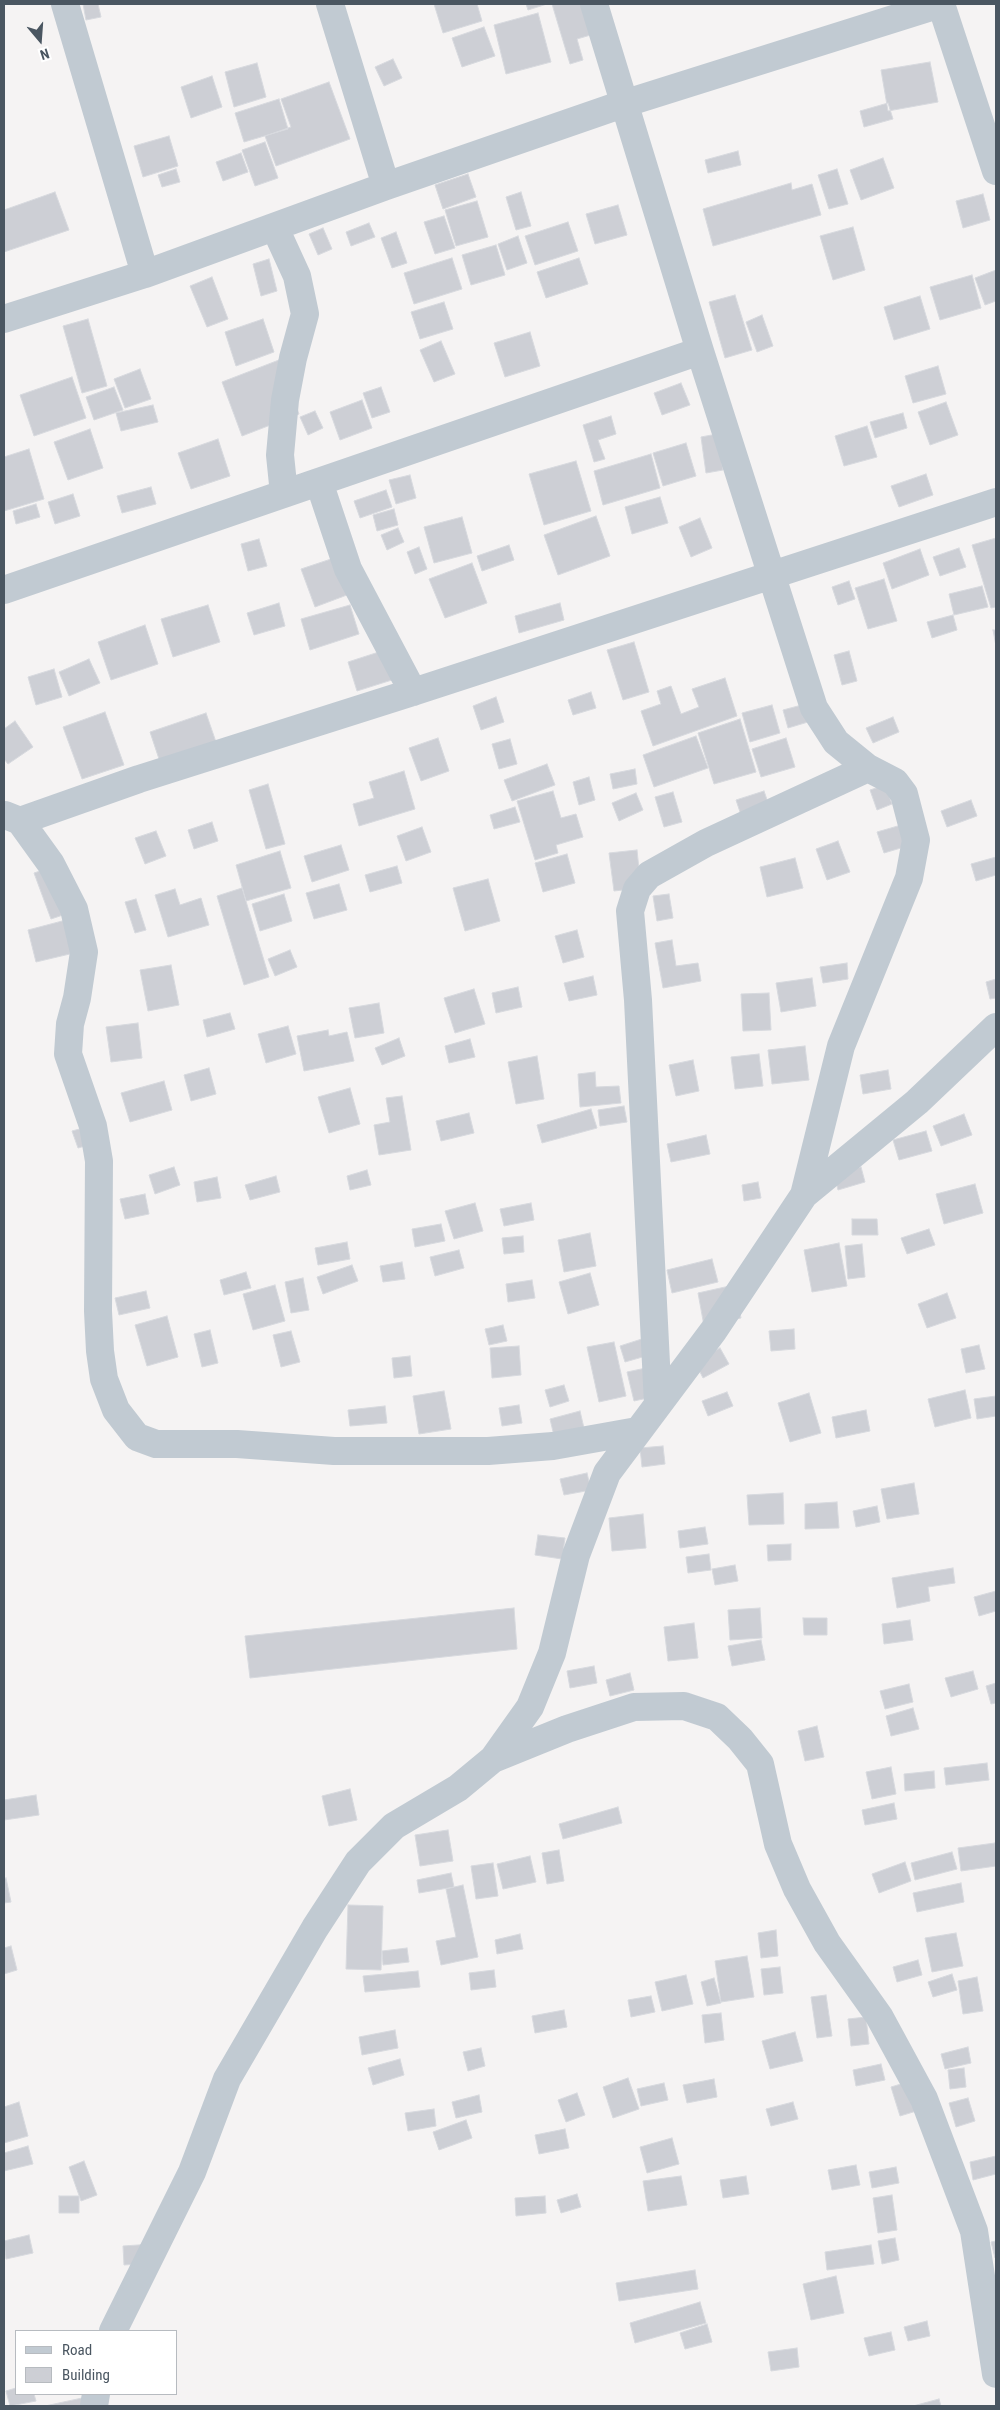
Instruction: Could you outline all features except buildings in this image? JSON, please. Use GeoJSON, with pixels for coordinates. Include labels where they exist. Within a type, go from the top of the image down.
{"type":"FeatureCollection","features":[{"type":"Feature","properties":{"kind":"street"},"geometry":{"type":"LineString","coordinates":[[65,4],[145,274]]}},
{"type":"Feature","properties":{"kind":"street"},"geometry":{"type":"LineString","coordinates":[[330,4],[386,186]]}},
{"type":"Feature","properties":{"kind":"street"},"geometry":{"type":"LineString","coordinates":[[594,4],[700,352],[814,708],[836,742],[868,768],[895,782],[904,794],[916,840],[915,856],[905,887],[841,1046],[804,1195]]}},
{"type":"Feature","properties":{"kind":"street"},"geometry":{"type":"LineString","coordinates":[[4,320],[145,274],[386,186],[623,104],[941,4],[996,171]]}},
{"type":"Feature","properties":{"kind":"street"},"geometry":{"type":"LineString","coordinates":[[275,228],[297,276],[305,314],[293,358],[285,400],[280,455],[284,494]]}},
{"type":"Feature","properties":{"kind":"street"},"geometry":{"type":"LineString","coordinates":[[4,590],[700,352]]}},
{"type":"Feature","properties":{"kind":"street"},"geometry":{"type":"LineString","coordinates":[[319,482],[348,570],[413,692]]}},
{"type":"Feature","properties":{"kind":"street"},"geometry":{"type":"LineString","coordinates":[[638,1431],[553,1446],[488,1451],[334,1451],[236,1444],[156,1444],[137,1437],[116,1410],[104,1379],[100,1351],[98,1311],[99,1161],[94,1126],[68,1054],[70,1024],[77,998],[84,952],[74,909],[51,864],[12,818],[413,692],[996,502]]}},
{"type":"Feature","properties":{"kind":"street"},"geometry":{"type":"LineString","coordinates":[[658,1404],[638,1000],[630,911],[636,889],[649,875],[706,843],[868,768]]}},
{"type":"Feature","properties":{"kind":"street"},"geometry":{"type":"LineString","coordinates":[[113,2330],[192,2172],[227,2079],[315,1928],[358,1862],[394,1826],[458,1788],[493,1759],[530,1707],[552,1653],[576,1555],[607,1473],[714,1330],[804,1195],[917,1102],[996,1027]]}},
{"type":"Feature","properties":{"kind":"street"},"geometry":{"type":"LineString","coordinates":[[493,1759],[567,1729],[634,1707],[684,1706],[716,1718],[740,1739],[760,1764],[778,1844],[797,1889],[827,1943],[879,2016],[924,2099],[974,2231],[996,2374]]}}]}
